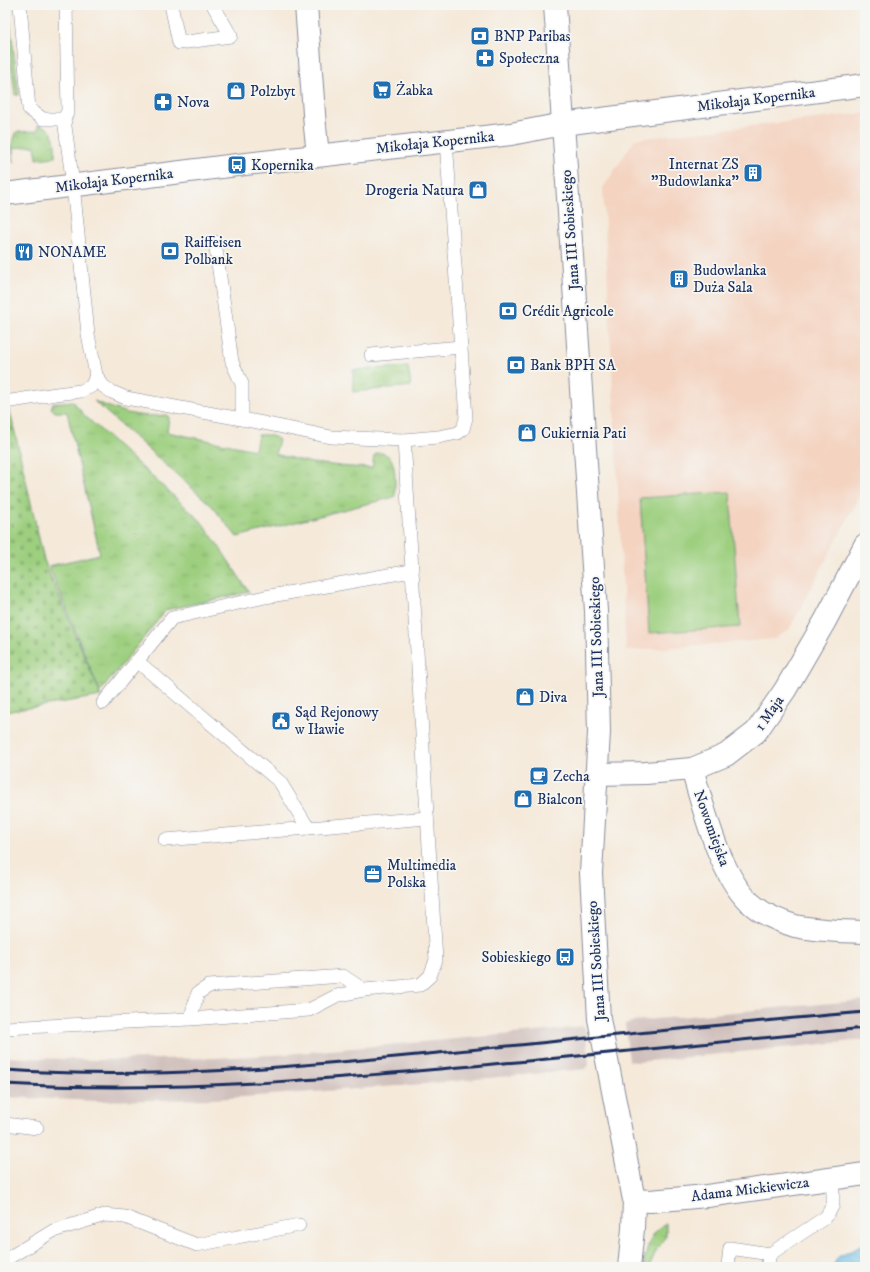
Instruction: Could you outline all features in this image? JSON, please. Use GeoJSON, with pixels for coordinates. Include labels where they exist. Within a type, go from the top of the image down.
{"type":"FeatureCollection","features":[{"type":"Feature","properties":{"kind":"street"},"geometry":{"type":"LineString","coordinates":[[306,5],[318,155]]}},
{"type":"Feature","properties":{"kind":"street","name":"Jana III Sobieskiego"},"geometry":{"type":"LineString","coordinates":[[555,5],[596,611],[599,732],[591,873],[599,1019],[634,1200],[629,1267]]}},
{"type":"Feature","properties":{"kind":"street","name":"Mikołaja Kopernika"},"geometry":{"type":"LineString","coordinates":[[5,194],[318,155],[511,134],[563,124],[865,85]]}},
{"type":"Feature","properties":{"kind":"street","name":"1 Maja"},"geometry":{"type":"LineString","coordinates":[[596,774],[646,773],[692,769],[726,755],[756,732],[785,690],[825,621],[865,545]]}},
{"type":"Feature","properties":{"kind":"street","name":"Nowomiejska"},"geometry":{"type":"LineString","coordinates":[[692,769],[720,854],[730,877],[754,906],[770,916],[795,926],[822,930],[865,932]]}},
{"type":"Feature","properties":{"kind":"street","name":"Adama Mickiewicza"},"geometry":{"type":"LineString","coordinates":[[634,1200],[650,1201],[707,1196],[865,1174]]}},
{"type":"Feature","properties":{"kind":"lane"},"geometry":{"type":"LineString","coordinates":[[20,5],[29,109],[43,119],[64,118]]}},
{"type":"Feature","properties":{"kind":"lane"},"geometry":{"type":"LineString","coordinates":[[66,5],[68,111],[64,118],[73,185],[88,334],[96,375],[103,386],[126,398],[331,437],[404,440],[438,437],[458,433],[463,429],[466,418],[446,141]]}},
{"type":"Feature","properties":{"kind":"lane"},"geometry":{"type":"LineString","coordinates":[[171,5],[179,43],[231,36],[213,5]]}},
{"type":"Feature","properties":{"kind":"lane"},"geometry":{"type":"LineString","coordinates":[[215,242],[232,362],[242,384],[242,419]]}},
{"type":"Feature","properties":{"kind":"lane"},"geometry":{"type":"LineString","coordinates":[[371,355],[461,347]]}},
{"type":"Feature","properties":{"kind":"lane"},"geometry":{"type":"LineString","coordinates":[[5,402],[81,391],[92,386],[96,375]]}},
{"type":"Feature","properties":{"kind":"lane"},"geometry":{"type":"LineString","coordinates":[[5,1028],[190,1019],[309,1010],[336,996],[364,990],[420,985],[430,976],[436,960],[404,440]]}},
{"type":"Feature","properties":{"kind":"lane"},"geometry":{"type":"LineString","coordinates":[[103,703],[172,618],[265,597],[411,571]]}},
{"type":"Feature","properties":{"kind":"lane"},"geometry":{"type":"LineString","coordinates":[[137,661],[280,782],[308,828]]}},
{"type":"Feature","properties":{"kind":"lane"},"geometry":{"type":"LineString","coordinates":[[165,840],[427,818]]}},
{"type":"Feature","properties":{"kind":"lane"},"geometry":{"type":"LineString","coordinates":[[190,1019],[198,993],[209,986],[343,976],[364,990]]}},
{"type":"Feature","properties":{"kind":"lane"},"geometry":{"type":"LineString","coordinates":[[5,1124],[37,1128]]}},
{"type":"Feature","properties":{"kind":"lane"},"geometry":{"type":"LineString","coordinates":[[728,1266],[730,1248],[770,1254],[826,1217],[833,1205],[832,1178]]}},
{"type":"Feature","properties":{"kind":"lane"},"geometry":{"type":"LineString","coordinates":[[5,1260],[53,1231],[105,1215],[125,1217],[198,1245],[299,1225]]}},
{"type":"Feature","properties":{"kind":"lane"},"geometry":{"type":"LineString","coordinates":[[767,1267],[770,1254]]}},
{"type":"Feature","properties":{"kind":"shaded area"},"geometry":{"type":"Polygon","coordinates":[[[865,113],[865,486],[789,630],[774,639],[626,651],[603,188],[635,139],[865,113]]]}},
{"type":"Feature","properties":{"kind":"shaded area"},"geometry":{"type":"Polygon","coordinates":[[[865,1000],[865,1040],[637,1062],[629,1061],[625,1024],[634,1021],[865,1000]]]}},
{"type":"Feature","properties":{"kind":"shaded area"},"geometry":{"type":"Polygon","coordinates":[[[581,1026],[585,1027],[589,1065],[585,1069],[411,1085],[215,1099],[96,1101],[5,1097],[5,1057],[94,1060],[214,1058],[274,1055],[558,1030],[581,1026]]]}},
{"type":"Feature","properties":{"kind":"green space"},"geometry":{"type":"Polygon","coordinates":[[[5,5],[8,5],[19,95],[15,95],[5,5]]]}},
{"type":"Feature","properties":{"kind":"green space"},"geometry":{"type":"Polygon","coordinates":[[[5,65],[9,96],[5,96],[5,65]]]}},
{"type":"Feature","properties":{"kind":"green space"},"geometry":{"type":"Polygon","coordinates":[[[38,125],[44,126],[51,132],[55,141],[55,157],[37,159],[35,146],[13,148],[13,162],[12,147],[16,132],[38,131],[38,125]]]}},
{"type":"Feature","properties":{"kind":"green space"},"geometry":{"type":"Polygon","coordinates":[[[408,367],[411,386],[353,392],[353,370],[408,367]]]}},
{"type":"Feature","properties":{"kind":"green space"},"geometry":{"type":"Polygon","coordinates":[[[73,401],[84,415],[201,521],[249,592],[166,610],[100,692],[49,566],[100,554],[67,412],[55,412],[51,408],[53,403],[73,401]]]}},
{"type":"Feature","properties":{"kind":"green space"},"geometry":{"type":"Polygon","coordinates":[[[94,401],[137,415],[166,415],[169,417],[167,432],[255,450],[258,435],[272,436],[279,440],[275,454],[312,463],[372,468],[374,456],[381,453],[387,455],[391,459],[393,465],[395,495],[394,497],[237,537],[212,506],[94,401]]]}},
{"type":"Feature","properties":{"kind":"green space"},"geometry":{"type":"Polygon","coordinates":[[[10,411],[44,560],[101,696],[5,712],[5,412],[10,411]]]}},
{"type":"Feature","properties":{"kind":"green space"},"geometry":{"type":"Polygon","coordinates":[[[730,492],[740,627],[649,633],[640,498],[730,492]]]}},
{"type":"Feature","properties":{"kind":"green space"},"geometry":{"type":"Polygon","coordinates":[[[666,1223],[666,1236],[656,1251],[649,1267],[643,1267],[652,1237],[660,1227],[666,1223]]]}},
{"type":"Feature","properties":{"kind":"water"},"geometry":{"type":"Polygon","coordinates":[[[865,1244],[865,1267],[832,1267],[838,1257],[865,1244]]]}},
{"type":"Feature","properties":{"kind":"railway"},"geometry":{"type":"LineString","coordinates":[[5,1070],[114,1074],[168,1073],[276,1067],[865,1012]]}},
{"type":"Feature","properties":{"kind":"railway"},"geometry":{"type":"LineString","coordinates":[[5,1084],[72,1087],[138,1087],[338,1078],[865,1028]]}},
{"type":"Feature","properties":{"kind":"place","name":"BNP Paribas"},"geometry":{"type":"Point","coordinates":[480,36]}},
{"type":"Feature","properties":{"kind":"place","name":"Społeczna"},"geometry":{"type":"Point","coordinates":[485,58]}},
{"type":"Feature","properties":{"kind":"place","name":"Żabka"},"geometry":{"type":"Point","coordinates":[382,90]}},
{"type":"Feature","properties":{"kind":"place","name":"Polzbyt"},"geometry":{"type":"Point","coordinates":[236,91]}},
{"type":"Feature","properties":{"kind":"place","name":"Nova"},"geometry":{"type":"Point","coordinates":[163,102]}},
{"type":"Feature","properties":{"kind":"place","name":"Kopernika"},"geometry":{"type":"Point","coordinates":[237,165]}},
{"type":"Feature","properties":{"kind":"place","name":"Internat ZS \"Budowlanka\""},"geometry":{"type":"Point","coordinates":[753,173]}},
{"type":"Feature","properties":{"kind":"place","name":"Drogeria Natura"},"geometry":{"type":"Point","coordinates":[478,190]}},
{"type":"Feature","properties":{"kind":"place","name":"Raiffeisen Polbank"},"geometry":{"type":"Point","coordinates":[170,251]}},
{"type":"Feature","properties":{"kind":"place","name":"NONAME"},"geometry":{"type":"Point","coordinates":[24,252]}},
{"type":"Feature","properties":{"kind":"place","name":"Budowlanka Duża Sala"},"geometry":{"type":"Point","coordinates":[679,279]}},
{"type":"Feature","properties":{"kind":"place","name":"Crédit Agricole"},"geometry":{"type":"Point","coordinates":[508,311]}},
{"type":"Feature","properties":{"kind":"place","name":"Bank BPH SA"},"geometry":{"type":"Point","coordinates":[516,365]}},
{"type":"Feature","properties":{"kind":"place","name":"Cukiernia Pati"},"geometry":{"type":"Point","coordinates":[527,433]}},
{"type":"Feature","properties":{"kind":"place","name":"Diva"},"geometry":{"type":"Point","coordinates":[525,697]}},
{"type":"Feature","properties":{"kind":"place","name":"Sąd Rejonowy w Iławie"},"geometry":{"type":"Point","coordinates":[281,721]}},
{"type":"Feature","properties":{"kind":"place","name":"Zecha"},"geometry":{"type":"Point","coordinates":[539,776]}},
{"type":"Feature","properties":{"kind":"place","name":"Bialcon"},"geometry":{"type":"Point","coordinates":[523,799]}},
{"type":"Feature","properties":{"kind":"place","name":"Multimedia Polska"},"geometry":{"type":"Point","coordinates":[373,874]}},
{"type":"Feature","properties":{"kind":"place","name":"Sobieskiego"},"geometry":{"type":"Point","coordinates":[565,957]}}]}
